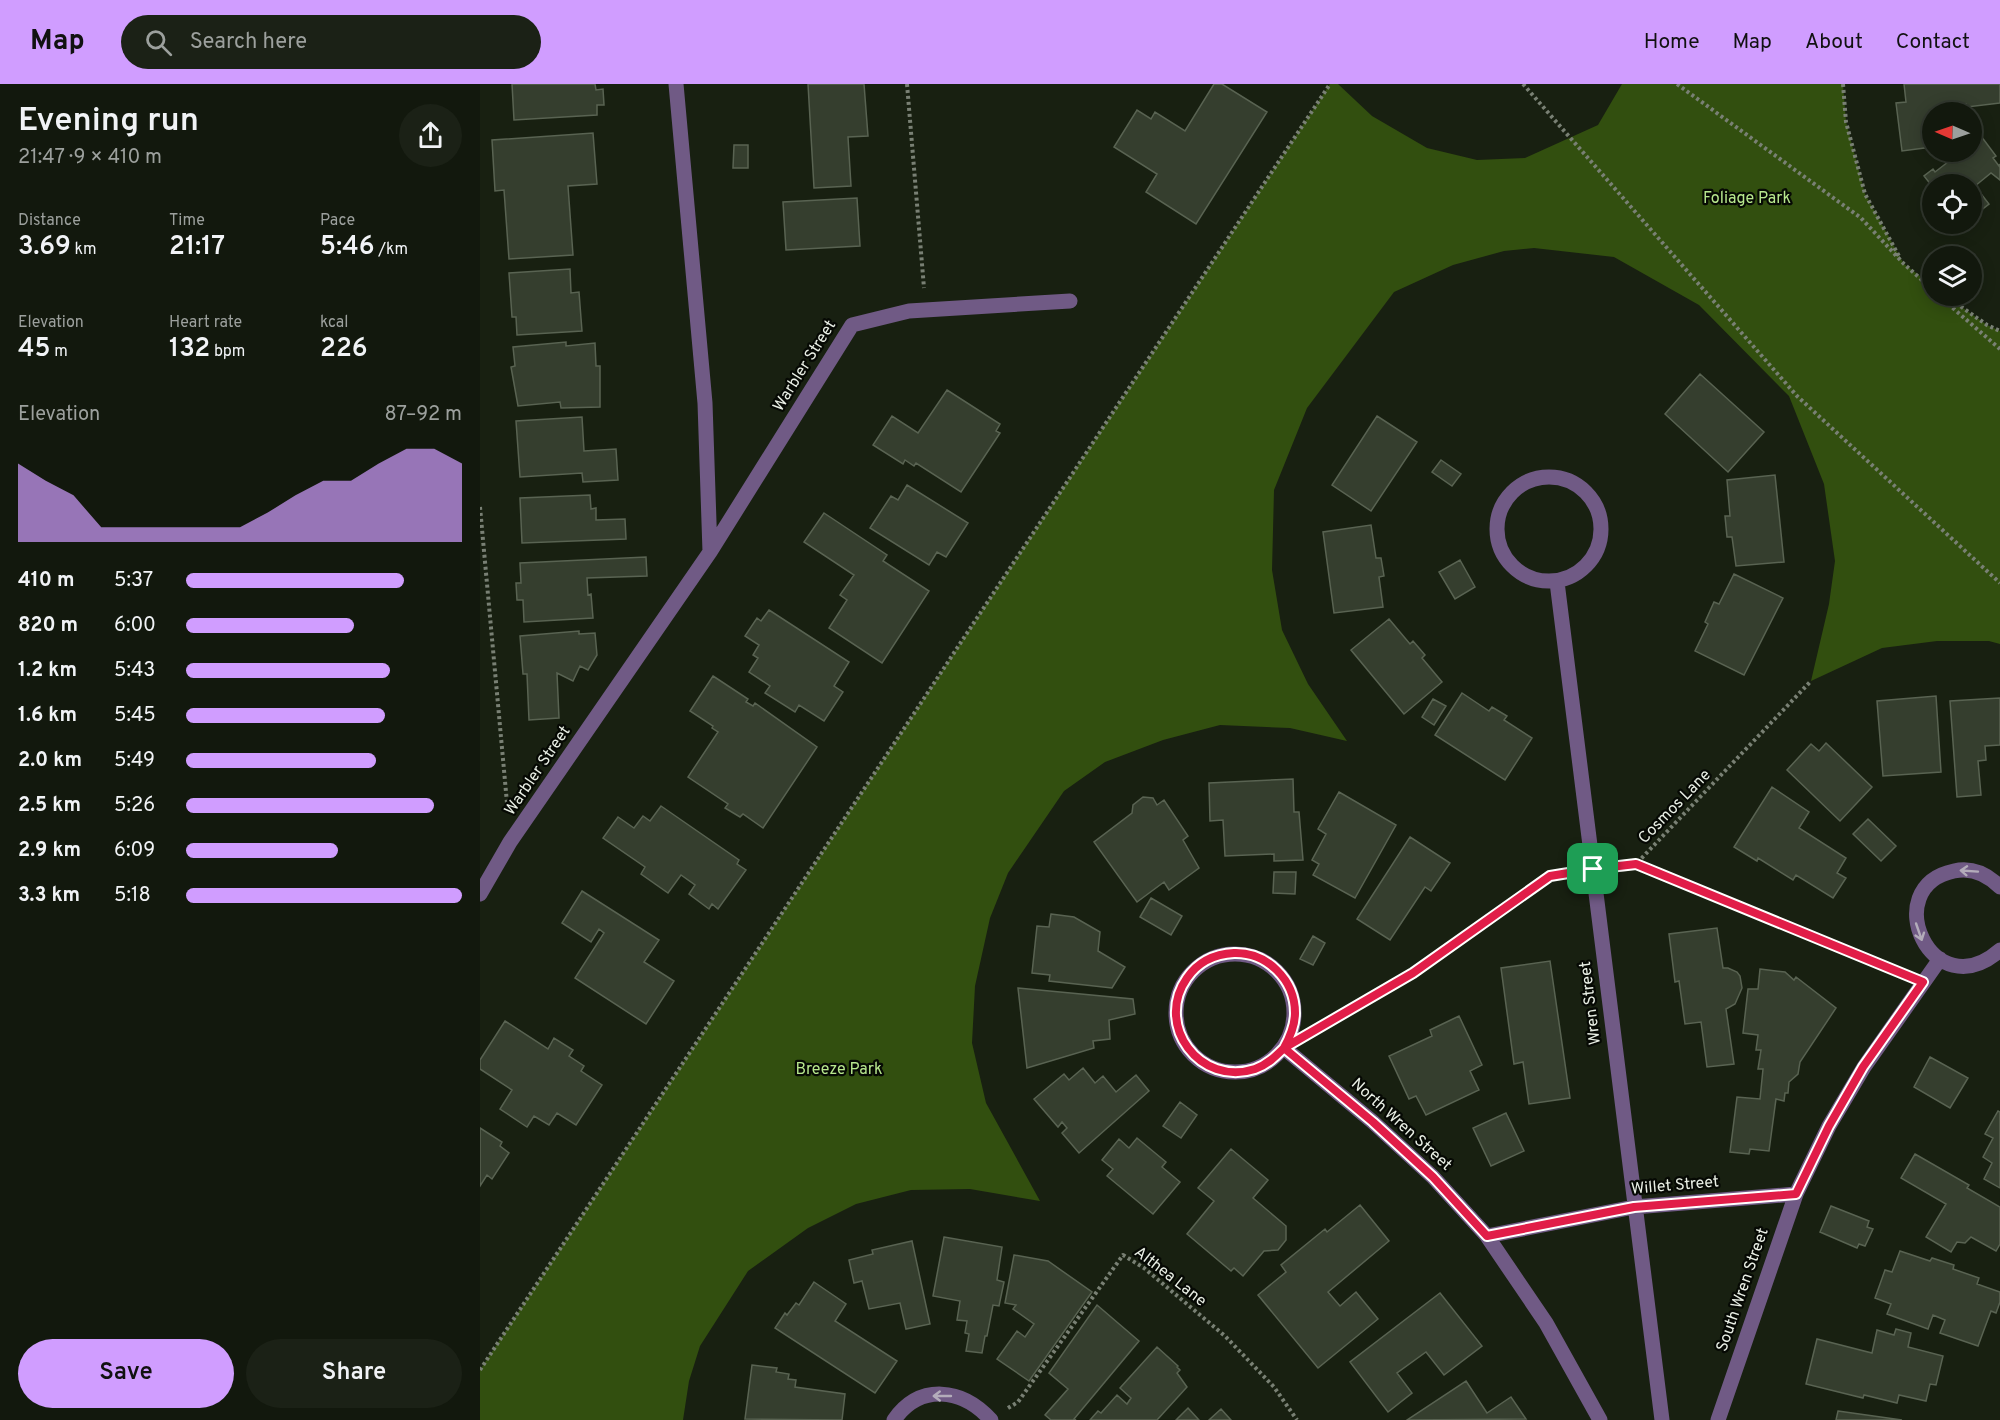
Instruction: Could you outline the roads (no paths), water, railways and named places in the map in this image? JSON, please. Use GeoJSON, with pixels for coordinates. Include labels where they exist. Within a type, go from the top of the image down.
{"type":"FeatureCollection","features":[{"type":"Feature","properties":{"kind":"street"},"geometry":{"type":"LineString","coordinates":[[676,84],[705,403],[710,552]]}},
{"type":"Feature","properties":{"kind":"street","name":"Warbler Street"},"geometry":{"type":"LineString","coordinates":[[480,894],[510,842],[710,552],[852,325],[909,311],[1070,301]]}},
{"type":"Feature","properties":{"kind":"street"},"geometry":{"type":"LineString","coordinates":[[1540,477],[1559,477],[1576,483],[1590,496],[1599,512],[1601,530],[1598,548],[1588,564],[1574,575],[1557,582],[1538,581],[1521,574],[1508,562],[1499,546],[1496,528],[1500,510],[1509,494],[1523,483],[1540,477]]}},
{"type":"Feature","properties":{"kind":"street","name":"Wren Street"},"geometry":{"type":"LineString","coordinates":[[1557,582],[1662,1420]]}},
{"type":"Feature","properties":{"kind":"street"},"geometry":{"type":"LineString","coordinates":[[2000,887],[1992,879],[1979,872],[1963,869],[1948,872],[1934,880],[1924,891],[1917,905],[1916,921],[1919,936],[1928,950],[1940,960],[1955,966],[1971,966],[1986,960],[2000,950]]}},
{"type":"Feature","properties":{"kind":"street"},"geometry":{"type":"LineString","coordinates":[[1224,954],[1250,955],[1274,966],[1286,980],[1293,996],[1295,1014],[1292,1032],[1284,1048],[1272,1060],[1256,1069],[1239,1072],[1221,1071],[1205,1064],[1191,1052],[1181,1037],[1176,1020],[1176,1002],[1182,985],[1193,971],[1207,960],[1224,954]]}},
{"type":"Feature","properties":{"kind":"street","name":"South Wren Street"},"geometry":{"type":"LineString","coordinates":[[1718,1420],[1796,1194],[1829,1126],[1863,1067],[1940,960]]}},
{"type":"Feature","properties":{"kind":"street","name":"North Wren Street"},"geometry":{"type":"LineString","coordinates":[[1284,1048],[1373,1122],[1433,1177],[1487,1236],[1546,1323],[1600,1420]]}},
{"type":"Feature","properties":{"kind":"street","name":"Willet Street"},"geometry":{"type":"LineString","coordinates":[[1487,1236],[1634,1207],[1796,1194]]}},
{"type":"Feature","properties":{"kind":"street"},"geometry":{"type":"LineString","coordinates":[[894,1420],[900,1411],[912,1402],[926,1396],[940,1394],[969,1401],[995,1417]]}},
{"type":"Feature","properties":{"kind":"park label","name":"Foliage Park"},"geometry":{"type":"Point","coordinates":[1747,199]}},
{"type":"Feature","properties":{"kind":"park label","name":"Breeze Park"},"geometry":{"type":"Point","coordinates":[839,1070]}}]}
